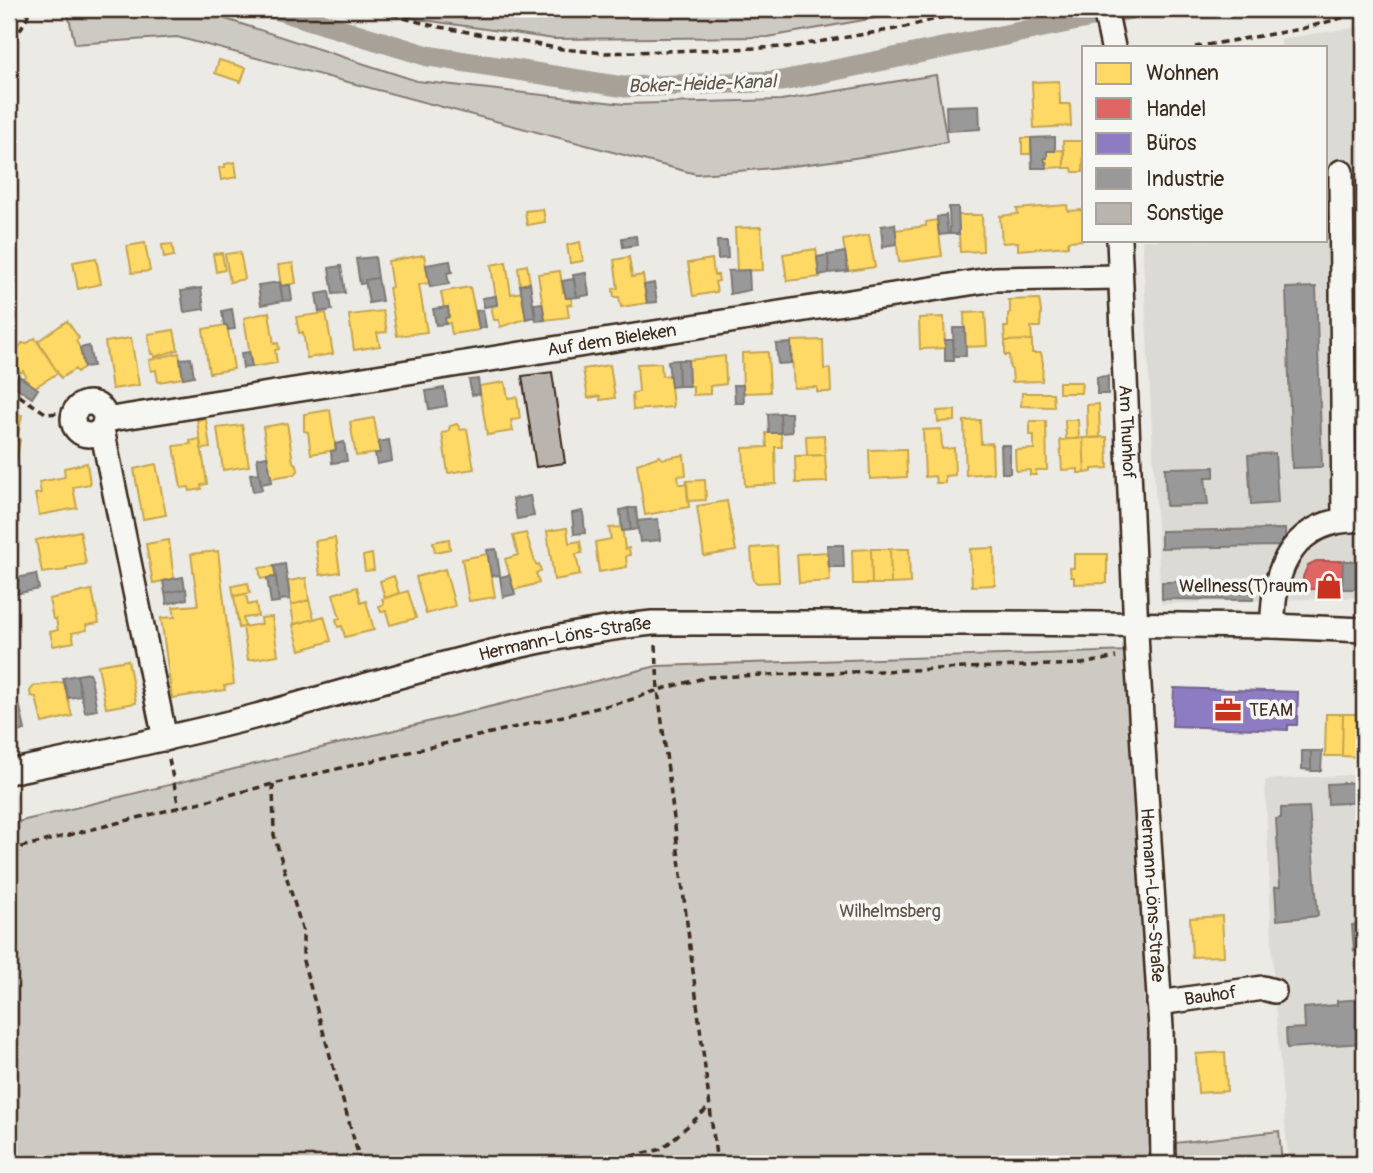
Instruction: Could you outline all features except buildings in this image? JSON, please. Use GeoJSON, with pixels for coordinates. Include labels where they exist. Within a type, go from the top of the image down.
{"type":"FeatureCollection","features":[{"type":"Feature","properties":{"kind":"street"},"geometry":{"type":"LineString","coordinates":[[1105,9],[1113,46]]}},
{"type":"Feature","properties":{"kind":"street"},"geometry":{"type":"LineString","coordinates":[[1273,626],[1279,569],[1293,547],[1310,531],[1327,523],[1354,520],[1341,172]]}},
{"type":"Feature","properties":{"kind":"street","name":"Am Thunhof"},"geometry":{"type":"LineString","coordinates":[[1119,242],[1136,626]]}},
{"type":"Feature","properties":{"kind":"street","name":"Auf dem Bieleken"},"geometry":{"type":"LineString","coordinates":[[74,412],[73,424],[83,436],[97,433],[103,424],[995,279],[1120,277]]}},
{"type":"Feature","properties":{"kind":"street"},"geometry":{"type":"LineString","coordinates":[[103,424],[165,738]]}},
{"type":"Feature","properties":{"kind":"street","name":"Hermann-Löns-Straße"},"geometry":{"type":"LineString","coordinates":[[9,772],[253,717],[408,672],[504,648],[602,628],[652,622],[1273,626],[1364,630]]}},
{"type":"Feature","properties":{"kind":"street","name":"Hermann-Löns-Straße"},"geometry":{"type":"LineString","coordinates":[[1136,626],[1159,1003],[1163,1164]]}},
{"type":"Feature","properties":{"kind":"street","name":"Bauhof"},"geometry":{"type":"LineString","coordinates":[[1159,1003],[1270,985]]}},
{"type":"Feature","properties":{"kind":"path"},"geometry":{"type":"LineString","coordinates":[[9,52],[31,9]]}},
{"type":"Feature","properties":{"kind":"path"},"geometry":{"type":"LineString","coordinates":[[369,9],[433,26],[562,49],[605,53],[788,47],[901,28],[976,9]]}},
{"type":"Feature","properties":{"kind":"path"},"geometry":{"type":"LineString","coordinates":[[1201,46],[1301,29],[1364,12]]}},
{"type":"Feature","properties":{"kind":"path"},"geometry":{"type":"LineString","coordinates":[[9,388],[47,414],[74,412]]}},
{"type":"Feature","properties":{"kind":"path"},"geometry":{"type":"LineString","coordinates":[[652,622],[657,652],[658,691],[717,1164]]}},
{"type":"Feature","properties":{"kind":"path"},"geometry":{"type":"LineString","coordinates":[[9,850],[272,784],[626,701],[708,677],[1082,664],[1137,653]]}},
{"type":"Feature","properties":{"kind":"path"},"geometry":{"type":"LineString","coordinates":[[165,738],[179,808]]}},
{"type":"Feature","properties":{"kind":"path"},"geometry":{"type":"LineString","coordinates":[[272,784],[274,835],[303,933],[303,961],[361,1164]]}},
{"type":"Feature","properties":{"kind":"path"},"geometry":{"type":"LineString","coordinates":[[596,1164],[662,1149],[709,1107]]}},
{"type":"Feature","properties":{"kind":"shaded area"},"geometry":{"type":"Polygon","coordinates":[[[1364,26],[1364,597],[1161,604],[1142,242],[1328,242],[1328,46],[1281,46],[1281,39],[1364,26]]]}},
{"type":"Feature","properties":{"kind":"shaded area"},"geometry":{"type":"Polygon","coordinates":[[[1364,774],[1364,1153],[1288,1160],[1274,992],[1265,780],[1364,774]]]}},
{"type":"Feature","properties":{"kind":"green space"},"geometry":{"type":"Polygon","coordinates":[[[67,9],[195,9],[417,81],[624,104],[781,100],[936,75],[947,142],[822,162],[696,174],[177,37],[75,44],[67,9]]]}},
{"type":"Feature","properties":{"kind":"green space"},"geometry":{"type":"Polygon","coordinates":[[[384,9],[926,9],[768,37],[554,39],[417,19],[384,9]]]}},
{"type":"Feature","properties":{"kind":"green space","name":"Wilhelmsberg"},"geometry":{"type":"Polygon","coordinates":[[[1131,651],[1158,1145],[1279,1131],[1282,1164],[9,1164],[9,824],[657,666],[1131,651]]]}},
{"type":"Feature","properties":{"kind":"waterway","name":"Boker-Heide-Kanal"},"geometry":{"type":"LineString","coordinates":[[275,9],[428,56],[624,87],[782,81],[1131,9]]}},
{"type":"Feature","properties":{"kind":"place","name":"Wellness(T)raum"},"geometry":{"type":"Point","coordinates":[1329,586]}},
{"type":"Feature","properties":{"kind":"place","name":"TEAM"},"geometry":{"type":"Point","coordinates":[1228,710]}}]}
